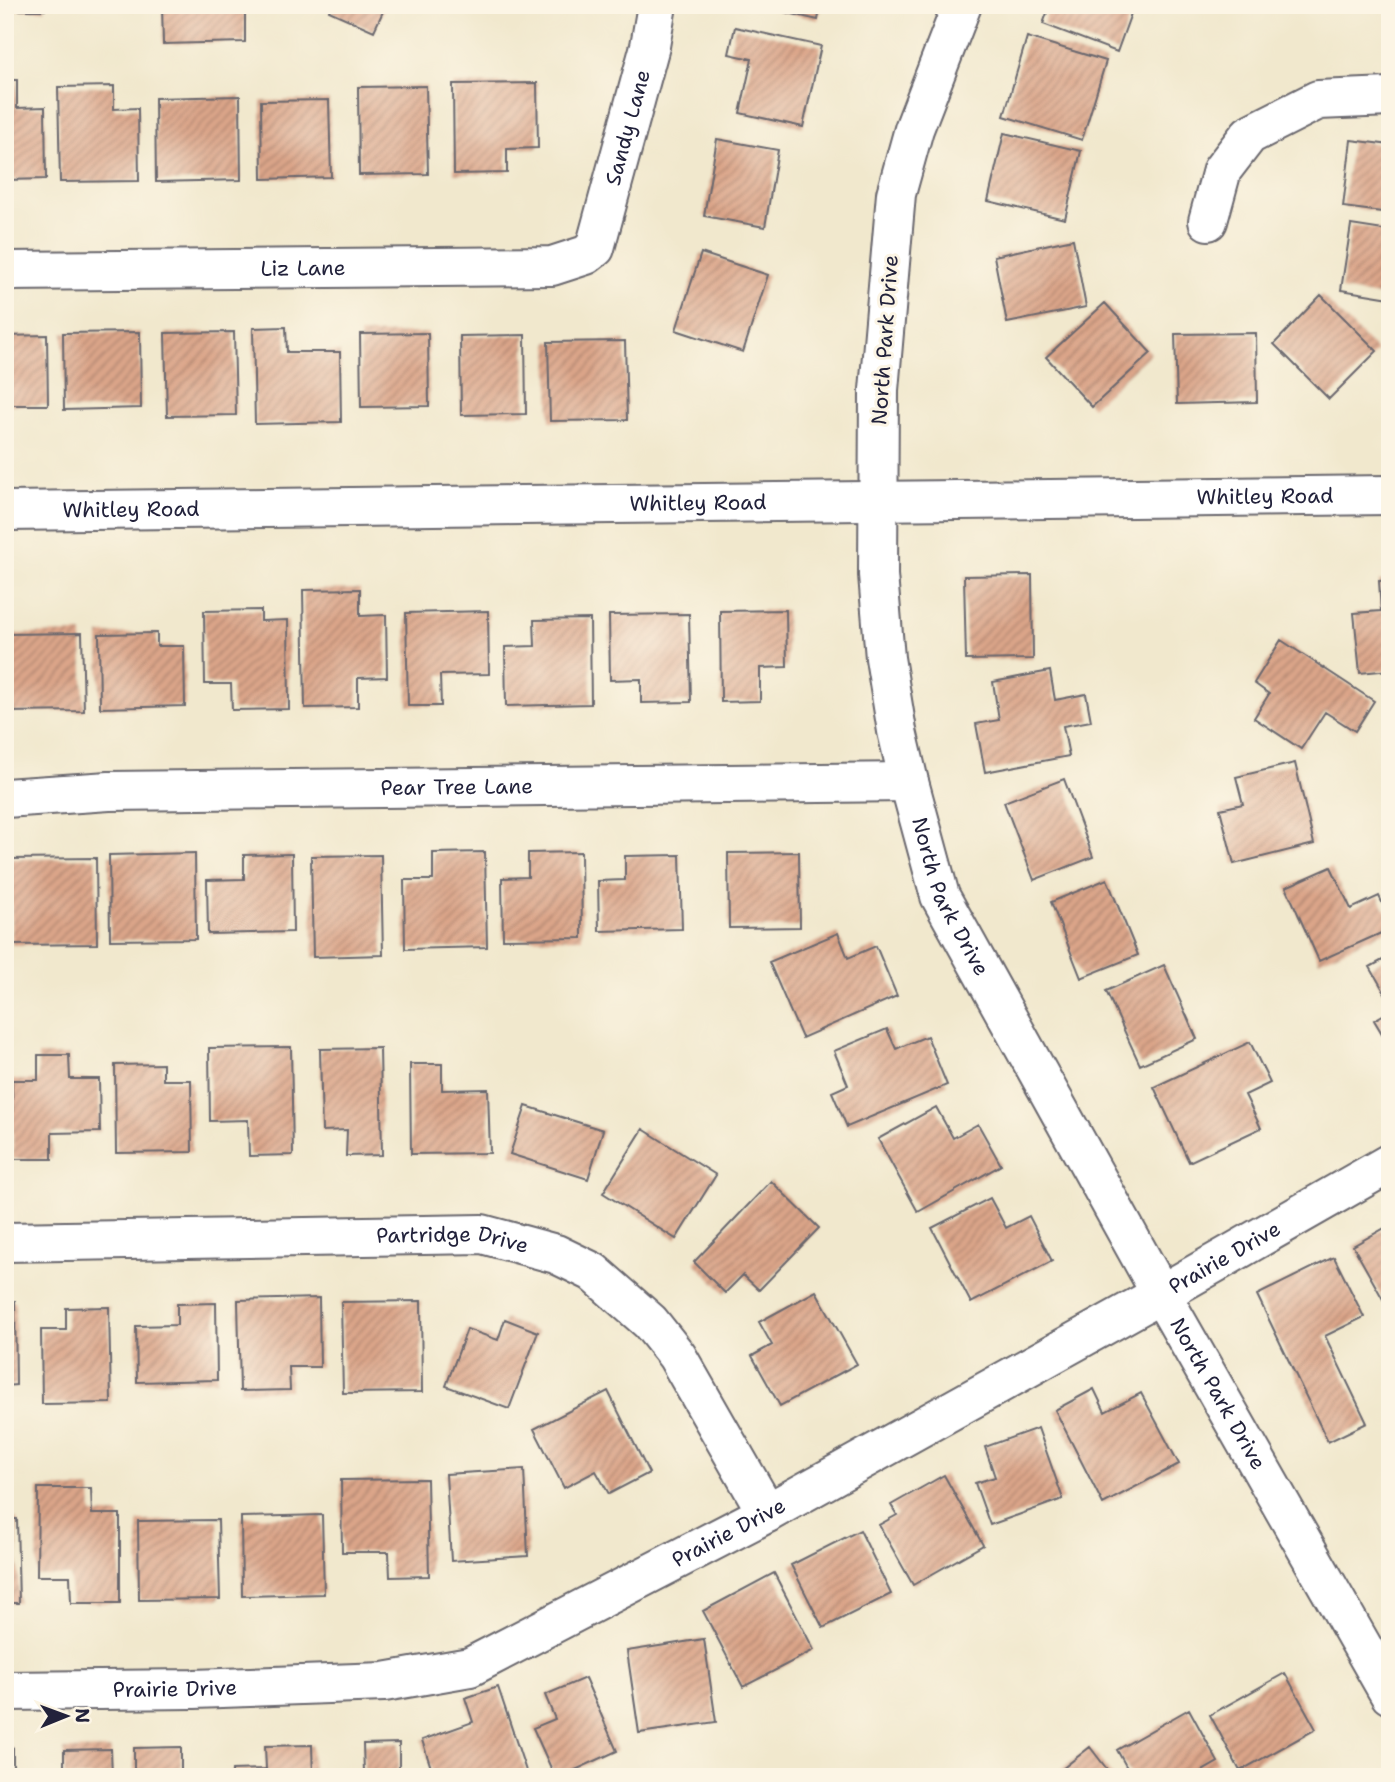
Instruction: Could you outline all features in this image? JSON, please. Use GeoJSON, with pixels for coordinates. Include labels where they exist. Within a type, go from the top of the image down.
{"type":"FeatureCollection","features":[{"type":"Feature","properties":{"kind":"street","name":"Sandy Lane"},"geometry":{"type":"LineString","coordinates":[[594,248],[650,46],[657,5]]}},
{"type":"Feature","properties":{"kind":"street","name":"North Park Drive"},"geometry":{"type":"LineString","coordinates":[[962,5],[914,129],[896,194],[879,390],[878,575],[885,658],[909,782],[940,896],[1161,1294],[1390,1695]]}},
{"type":"Feature","properties":{"kind":"street"},"geometry":{"type":"LineString","coordinates":[[1208,220],[1222,170],[1249,135],[1318,100],[1390,97]]}},
{"type":"Feature","properties":{"kind":"street","name":"Liz Lane"},"geometry":{"type":"LineString","coordinates":[[5,271],[552,266],[586,255],[594,248]]}},
{"type":"Feature","properties":{"kind":"street","name":"Whitley Road"},"geometry":{"type":"LineString","coordinates":[[5,511],[1390,495]]}},
{"type":"Feature","properties":{"kind":"street","name":"Pear Tree Lane"},"geometry":{"type":"LineString","coordinates":[[5,798],[109,791],[909,782]]}},
{"type":"Feature","properties":{"kind":"street","name":"Prairie Drive"},"geometry":{"type":"LineString","coordinates":[[5,1691],[194,1689],[384,1682],[470,1667],[767,1513],[1390,1163]]}},
{"type":"Feature","properties":{"kind":"street","name":"Partridge Drive"},"geometry":{"type":"LineString","coordinates":[[5,1242],[482,1234],[556,1254],[593,1272],[650,1322],[677,1356],[767,1513]]}},
{"type":"Feature","properties":{"kind":"building"},"geometry":{"type":"Polygon","coordinates":[[[5,5],[45,5],[45,10],[5,10],[5,5]]]}},
{"type":"Feature","properties":{"kind":"building"},"geometry":{"type":"Polygon","coordinates":[[[162,5],[245,5],[245,42],[163,44],[162,5]]]}},
{"type":"Feature","properties":{"kind":"building"},"geometry":{"type":"Polygon","coordinates":[[[331,5],[386,5],[374,31],[329,11],[331,5]]]}},
{"type":"Feature","properties":{"kind":"building"},"geometry":{"type":"Polygon","coordinates":[[[754,5],[821,5],[818,20],[754,5]]]}},
{"type":"Feature","properties":{"kind":"building"},"geometry":{"type":"Polygon","coordinates":[[[1050,5],[1134,5],[1117,52],[1043,24],[1050,5]]]}},
{"type":"Feature","properties":{"kind":"building"},"geometry":{"type":"Polygon","coordinates":[[[735,27],[821,46],[803,127],[740,113],[752,59],[729,54],[735,27]]]}},
{"type":"Feature","properties":{"kind":"building"},"geometry":{"type":"Polygon","coordinates":[[[1027,37],[1106,61],[1082,140],[1004,116],[1027,37]]]}},
{"type":"Feature","properties":{"kind":"building"},"geometry":{"type":"Polygon","coordinates":[[[5,80],[17,80],[17,108],[45,107],[46,179],[5,180],[5,80]]]}},
{"type":"Feature","properties":{"kind":"building"},"geometry":{"type":"Polygon","coordinates":[[[537,83],[538,148],[507,149],[507,173],[454,174],[453,84],[537,83]]]}},
{"type":"Feature","properties":{"kind":"building"},"geometry":{"type":"Polygon","coordinates":[[[114,86],[114,109],[138,108],[139,181],[60,182],[58,87],[114,86]]]}},
{"type":"Feature","properties":{"kind":"building"},"geometry":{"type":"Polygon","coordinates":[[[426,86],[428,174],[359,175],[358,87],[426,86]]]}},
{"type":"Feature","properties":{"kind":"building"},"geometry":{"type":"Polygon","coordinates":[[[240,96],[241,180],[156,182],[155,98],[240,96]]]}},
{"type":"Feature","properties":{"kind":"building"},"geometry":{"type":"Polygon","coordinates":[[[329,100],[331,177],[262,179],[261,101],[329,100]]]}},
{"type":"Feature","properties":{"kind":"building"},"geometry":{"type":"Polygon","coordinates":[[[1004,133],[1081,151],[1065,219],[988,201],[1004,133]]]}},
{"type":"Feature","properties":{"kind":"building"},"geometry":{"type":"Polygon","coordinates":[[[717,139],[778,150],[765,227],[704,216],[717,139]]]}},
{"type":"Feature","properties":{"kind":"building"},"geometry":{"type":"Polygon","coordinates":[[[1351,140],[1390,145],[1390,213],[1343,207],[1351,140]]]}},
{"type":"Feature","properties":{"kind":"building"},"geometry":{"type":"Polygon","coordinates":[[[1351,225],[1390,231],[1390,298],[1341,290],[1351,225]]]}},
{"type":"Feature","properties":{"kind":"building"},"geometry":{"type":"Polygon","coordinates":[[[1073,239],[1086,307],[1007,323],[994,256],[1073,239]]]}},
{"type":"Feature","properties":{"kind":"building"},"geometry":{"type":"Polygon","coordinates":[[[701,253],[768,275],[743,352],[676,330],[701,253]]]}},
{"type":"Feature","properties":{"kind":"building"},"geometry":{"type":"Polygon","coordinates":[[[1321,295],[1377,351],[1329,399],[1274,344],[1321,295]]]}},
{"type":"Feature","properties":{"kind":"building"},"geometry":{"type":"Polygon","coordinates":[[[1105,303],[1151,353],[1092,407],[1046,357],[1105,303]]]}},
{"type":"Feature","properties":{"kind":"building"},"geometry":{"type":"Polygon","coordinates":[[[286,327],[287,352],[340,352],[341,422],[255,424],[253,328],[286,327]]]}},
{"type":"Feature","properties":{"kind":"building"},"geometry":{"type":"Polygon","coordinates":[[[140,332],[141,408],[64,410],[63,333],[140,332]]]}},
{"type":"Feature","properties":{"kind":"building"},"geometry":{"type":"Polygon","coordinates":[[[234,332],[236,415],[167,416],[165,333],[234,332]]]}},
{"type":"Feature","properties":{"kind":"building"},"geometry":{"type":"Polygon","coordinates":[[[428,333],[429,406],[361,407],[360,334],[428,333]]]}},
{"type":"Feature","properties":{"kind":"building"},"geometry":{"type":"Polygon","coordinates":[[[1256,333],[1257,402],[1177,404],[1175,334],[1256,333]]]}},
{"type":"Feature","properties":{"kind":"building"},"geometry":{"type":"Polygon","coordinates":[[[47,335],[48,405],[5,405],[5,336],[47,335]]]}},
{"type":"Feature","properties":{"kind":"building"},"geometry":{"type":"Polygon","coordinates":[[[525,335],[526,414],[461,415],[460,336],[525,335]]]}},
{"type":"Feature","properties":{"kind":"building"},"geometry":{"type":"Polygon","coordinates":[[[625,341],[627,420],[550,421],[548,342],[625,341]]]}},
{"type":"Feature","properties":{"kind":"building"},"geometry":{"type":"Polygon","coordinates":[[[1032,575],[1033,659],[966,660],[964,576],[1032,575]]]}},
{"type":"Feature","properties":{"kind":"building"},"geometry":{"type":"Polygon","coordinates":[[[1390,580],[1390,670],[1360,673],[1354,613],[1381,611],[1379,581],[1390,580]]]}},
{"type":"Feature","properties":{"kind":"building"},"geometry":{"type":"Polygon","coordinates":[[[360,589],[360,616],[386,615],[387,677],[358,678],[358,707],[305,708],[303,590],[360,589]]]}},
{"type":"Feature","properties":{"kind":"building"},"geometry":{"type":"Polygon","coordinates":[[[261,610],[261,621],[288,620],[289,709],[232,710],[231,684],[205,684],[204,611],[261,610]]]}},
{"type":"Feature","properties":{"kind":"building"},"geometry":{"type":"Polygon","coordinates":[[[786,610],[787,667],[760,668],[760,701],[721,702],[720,611],[786,610]]]}},
{"type":"Feature","properties":{"kind":"building"},"geometry":{"type":"Polygon","coordinates":[[[488,611],[489,674],[440,675],[441,706],[408,706],[406,613],[488,611]]]}},
{"type":"Feature","properties":{"kind":"building"},"geometry":{"type":"Polygon","coordinates":[[[689,614],[691,702],[641,703],[641,679],[610,680],[609,615],[689,614]]]}},
{"type":"Feature","properties":{"kind":"building"},"geometry":{"type":"Polygon","coordinates":[[[590,619],[591,704],[506,706],[505,647],[535,646],[534,620],[590,619]]]}},
{"type":"Feature","properties":{"kind":"building"},"geometry":{"type":"Polygon","coordinates":[[[82,633],[84,711],[5,712],[5,634],[82,633]]]}},
{"type":"Feature","properties":{"kind":"building"},"geometry":{"type":"Polygon","coordinates":[[[157,633],[157,646],[184,646],[185,706],[100,708],[99,634],[157,633]]]}},
{"type":"Feature","properties":{"kind":"building"},"geometry":{"type":"Polygon","coordinates":[[[1281,640],[1374,701],[1355,731],[1325,712],[1301,749],[1254,718],[1269,694],[1254,683],[1281,640]]]}},
{"type":"Feature","properties":{"kind":"building"},"geometry":{"type":"Polygon","coordinates":[[[1050,671],[1055,700],[1086,694],[1091,721],[1063,726],[1069,756],[985,772],[976,724],[999,720],[993,682],[1050,671]]]}},
{"type":"Feature","properties":{"kind":"building"},"geometry":{"type":"Polygon","coordinates":[[[1295,763],[1314,844],[1234,864],[1220,809],[1243,804],[1236,777],[1295,763]]]}},
{"type":"Feature","properties":{"kind":"building"},"geometry":{"type":"Polygon","coordinates":[[[1064,779],[1093,857],[1034,880],[1004,802],[1064,779]]]}},
{"type":"Feature","properties":{"kind":"building"},"geometry":{"type":"Polygon","coordinates":[[[485,852],[487,947],[405,949],[404,880],[433,880],[433,853],[485,852]]]}},
{"type":"Feature","properties":{"kind":"building"},"geometry":{"type":"Polygon","coordinates":[[[581,852],[582,938],[503,939],[502,878],[528,877],[528,853],[581,852]]]}},
{"type":"Feature","properties":{"kind":"building"},"geometry":{"type":"Polygon","coordinates":[[[799,852],[800,927],[729,928],[728,853],[799,852]]]}},
{"type":"Feature","properties":{"kind":"building"},"geometry":{"type":"Polygon","coordinates":[[[195,853],[196,939],[110,940],[109,855],[195,853]]]}},
{"type":"Feature","properties":{"kind":"building"},"geometry":{"type":"Polygon","coordinates":[[[292,854],[293,932],[208,934],[207,880],[244,879],[244,855],[292,854]]]}},
{"type":"Feature","properties":{"kind":"building"},"geometry":{"type":"Polygon","coordinates":[[[381,855],[383,955],[313,957],[311,856],[381,855]]]}},
{"type":"Feature","properties":{"kind":"building"},"geometry":{"type":"Polygon","coordinates":[[[680,855],[682,929],[599,931],[598,881],[625,880],[625,856],[680,855]]]}},
{"type":"Feature","properties":{"kind":"building"},"geometry":{"type":"Polygon","coordinates":[[[96,858],[97,944],[12,945],[10,859],[96,858]]]}},
{"type":"Feature","properties":{"kind":"building"},"geometry":{"type":"Polygon","coordinates":[[[1331,867],[1351,909],[1379,896],[1390,919],[1390,929],[1319,961],[1286,887],[1331,867]]]}},
{"type":"Feature","properties":{"kind":"building"},"geometry":{"type":"Polygon","coordinates":[[[1107,879],[1138,955],[1081,978],[1051,902],[1107,879]]]}},
{"type":"Feature","properties":{"kind":"building"},"geometry":{"type":"Polygon","coordinates":[[[838,933],[848,958],[876,946],[897,996],[802,1038],[769,962],[838,933]]]}},
{"type":"Feature","properties":{"kind":"building"},"geometry":{"type":"Polygon","coordinates":[[[1390,956],[1390,1002],[1370,967],[1390,956]]]}},
{"type":"Feature","properties":{"kind":"building"},"geometry":{"type":"Polygon","coordinates":[[[1164,965],[1197,1039],[1140,1065],[1106,991],[1164,965]]]}},
{"type":"Feature","properties":{"kind":"building"},"geometry":{"type":"Polygon","coordinates":[[[1390,1011],[1390,1047],[1374,1020],[1390,1011]]]}},
{"type":"Feature","properties":{"kind":"building"},"geometry":{"type":"Polygon","coordinates":[[[887,1029],[896,1049],[927,1036],[947,1085],[847,1127],[832,1092],[848,1085],[834,1051],[887,1029]]]}},
{"type":"Feature","properties":{"kind":"building"},"geometry":{"type":"Polygon","coordinates":[[[1250,1042],[1270,1083],[1245,1095],[1261,1128],[1189,1162],[1154,1087],[1250,1042]]]}},
{"type":"Feature","properties":{"kind":"building"},"geometry":{"type":"Polygon","coordinates":[[[291,1047],[293,1155],[249,1156],[248,1120],[210,1121],[209,1048],[291,1047]]]}},
{"type":"Feature","properties":{"kind":"building"},"geometry":{"type":"Polygon","coordinates":[[[380,1048],[382,1155],[346,1156],[347,1130],[322,1131],[320,1049],[380,1048]]]}},
{"type":"Feature","properties":{"kind":"building"},"geometry":{"type":"Polygon","coordinates":[[[38,1055],[69,1055],[70,1079],[99,1079],[100,1132],[52,1133],[52,1159],[13,1159],[12,1080],[38,1080],[38,1055]]]}},
{"type":"Feature","properties":{"kind":"building"},"geometry":{"type":"Polygon","coordinates":[[[163,1064],[163,1080],[191,1080],[192,1152],[116,1153],[115,1065],[163,1064]]]}},
{"type":"Feature","properties":{"kind":"building"},"geometry":{"type":"Polygon","coordinates":[[[410,1064],[442,1064],[442,1090],[488,1089],[490,1153],[411,1154],[410,1064]]]}},
{"type":"Feature","properties":{"kind":"building"},"geometry":{"type":"Polygon","coordinates":[[[526,1106],[603,1130],[588,1179],[510,1154],[526,1106]]]}},
{"type":"Feature","properties":{"kind":"building"},"geometry":{"type":"Polygon","coordinates":[[[936,1107],[953,1138],[978,1124],[1001,1165],[918,1212],[878,1139],[936,1107]]]}},
{"type":"Feature","properties":{"kind":"building"},"geometry":{"type":"Polygon","coordinates":[[[643,1129],[716,1175],[676,1239],[603,1193],[643,1129]]]}},
{"type":"Feature","properties":{"kind":"building"},"geometry":{"type":"Polygon","coordinates":[[[771,1181],[819,1228],[759,1290],[743,1275],[725,1293],[694,1262],[771,1181]]]}},
{"type":"Feature","properties":{"kind":"building"},"geometry":{"type":"Polygon","coordinates":[[[990,1198],[1006,1228],[1029,1216],[1052,1261],[971,1303],[932,1228],[990,1198]]]}},
{"type":"Feature","properties":{"kind":"building"},"geometry":{"type":"Polygon","coordinates":[[[1390,1225],[1390,1298],[1384,1301],[1353,1246],[1390,1225]]]}},
{"type":"Feature","properties":{"kind":"building"},"geometry":{"type":"Polygon","coordinates":[[[1334,1257],[1364,1317],[1325,1336],[1367,1423],[1328,1442],[1257,1295],[1334,1257]]]}},
{"type":"Feature","properties":{"kind":"building"},"geometry":{"type":"Polygon","coordinates":[[[816,1291],[857,1364],[780,1406],[752,1356],[772,1345],[759,1322],[816,1291]]]}},
{"type":"Feature","properties":{"kind":"building"},"geometry":{"type":"Polygon","coordinates":[[[319,1298],[320,1367],[289,1367],[290,1390],[240,1391],[238,1300],[319,1298]]]}},
{"type":"Feature","properties":{"kind":"building"},"geometry":{"type":"Polygon","coordinates":[[[5,1301],[15,1301],[16,1385],[5,1386],[5,1301]]]}},
{"type":"Feature","properties":{"kind":"building"},"geometry":{"type":"Polygon","coordinates":[[[421,1301],[422,1392],[343,1393],[341,1302],[421,1301]]]}},
{"type":"Feature","properties":{"kind":"building"},"geometry":{"type":"Polygon","coordinates":[[[216,1303],[217,1380],[137,1382],[136,1326],[177,1325],[177,1304],[216,1303]]]}},
{"type":"Feature","properties":{"kind":"building"},"geometry":{"type":"Polygon","coordinates":[[[109,1307],[111,1403],[42,1404],[41,1330],[66,1330],[66,1308],[109,1307]]]}},
{"type":"Feature","properties":{"kind":"building"},"geometry":{"type":"Polygon","coordinates":[[[505,1319],[538,1332],[509,1409],[446,1386],[467,1329],[498,1340],[505,1319]]]}},
{"type":"Feature","properties":{"kind":"building"},"geometry":{"type":"Polygon","coordinates":[[[1094,1389],[1105,1412],[1141,1393],[1179,1464],[1103,1504],[1055,1410],[1094,1389]]]}},
{"type":"Feature","properties":{"kind":"building"},"geometry":{"type":"Polygon","coordinates":[[[608,1391],[649,1473],[609,1494],[596,1471],[564,1488],[534,1429],[608,1391]]]}},
{"type":"Feature","properties":{"kind":"building"},"geometry":{"type":"Polygon","coordinates":[[[1038,1428],[1063,1499],[990,1525],[975,1483],[995,1477],[985,1447],[1038,1428]]]}},
{"type":"Feature","properties":{"kind":"building"},"geometry":{"type":"Polygon","coordinates":[[[524,1469],[528,1556],[451,1561],[446,1474],[524,1469]]]}},
{"type":"Feature","properties":{"kind":"building"},"geometry":{"type":"Polygon","coordinates":[[[944,1475],[983,1545],[913,1585],[879,1525],[897,1515],[891,1505],[944,1475]]]}},
{"type":"Feature","properties":{"kind":"building"},"geometry":{"type":"Polygon","coordinates":[[[427,1479],[429,1576],[390,1577],[389,1552],[342,1552],[341,1480],[427,1479]]]}},
{"type":"Feature","properties":{"kind":"building"},"geometry":{"type":"Polygon","coordinates":[[[38,1488],[91,1488],[92,1514],[120,1514],[120,1603],[71,1603],[70,1576],[37,1576],[38,1488]]]}},
{"type":"Feature","properties":{"kind":"building"},"geometry":{"type":"Polygon","coordinates":[[[322,1515],[324,1594],[242,1596],[241,1517],[322,1515]]]}},
{"type":"Feature","properties":{"kind":"building"},"geometry":{"type":"Polygon","coordinates":[[[5,1519],[17,1519],[19,1603],[5,1603],[5,1519]]]}},
{"type":"Feature","properties":{"kind":"building"},"geometry":{"type":"Polygon","coordinates":[[[218,1520],[220,1599],[139,1600],[138,1521],[218,1520]]]}},
{"type":"Feature","properties":{"kind":"building"},"geometry":{"type":"Polygon","coordinates":[[[860,1530],[891,1594],[823,1628],[791,1565],[860,1530]]]}},
{"type":"Feature","properties":{"kind":"building"},"geometry":{"type":"Polygon","coordinates":[[[774,1573],[814,1650],[743,1687],[703,1611],[774,1573]]]}},
{"type":"Feature","properties":{"kind":"building"},"geometry":{"type":"Polygon","coordinates":[[[704,1639],[716,1722],[639,1733],[627,1651],[704,1639]]]}},
{"type":"Feature","properties":{"kind":"building"},"geometry":{"type":"Polygon","coordinates":[[[1285,1673],[1316,1729],[1240,1771],[1210,1715],[1285,1673]]]}},
{"type":"Feature","properties":{"kind":"building"},"geometry":{"type":"Polygon","coordinates":[[[585,1678],[617,1751],[555,1777],[533,1728],[555,1719],[545,1695],[585,1678]]]}},
{"type":"Feature","properties":{"kind":"building"},"geometry":{"type":"Polygon","coordinates":[[[498,1687],[528,1777],[434,1777],[422,1740],[473,1722],[465,1698],[498,1687]]]}},
{"type":"Feature","properties":{"kind":"building"},"geometry":{"type":"Polygon","coordinates":[[[1189,1709],[1218,1762],[1192,1777],[1132,1777],[1117,1750],[1189,1709]]]}},
{"type":"Feature","properties":{"kind":"building"},"geometry":{"type":"Polygon","coordinates":[[[399,1743],[399,1777],[340,1777],[340,1772],[364,1772],[363,1744],[399,1743]]]}},
{"type":"Feature","properties":{"kind":"building"},"geometry":{"type":"Polygon","coordinates":[[[312,1745],[313,1777],[232,1777],[232,1770],[266,1769],[265,1746],[312,1745]]]}},
{"type":"Feature","properties":{"kind":"building"},"geometry":{"type":"Polygon","coordinates":[[[181,1747],[181,1772],[212,1772],[212,1777],[134,1777],[134,1748],[181,1747]]]}},
{"type":"Feature","properties":{"kind":"building"},"geometry":{"type":"Polygon","coordinates":[[[1090,1747],[1113,1777],[1052,1777],[1090,1747]]]}},
{"type":"Feature","properties":{"kind":"building"},"geometry":{"type":"Polygon","coordinates":[[[13,1748],[13,1777],[5,1777],[5,1749],[13,1748]]]}},
{"type":"Feature","properties":{"kind":"building"},"geometry":{"type":"Polygon","coordinates":[[[111,1749],[112,1777],[64,1777],[64,1750],[111,1749]]]}}]}
